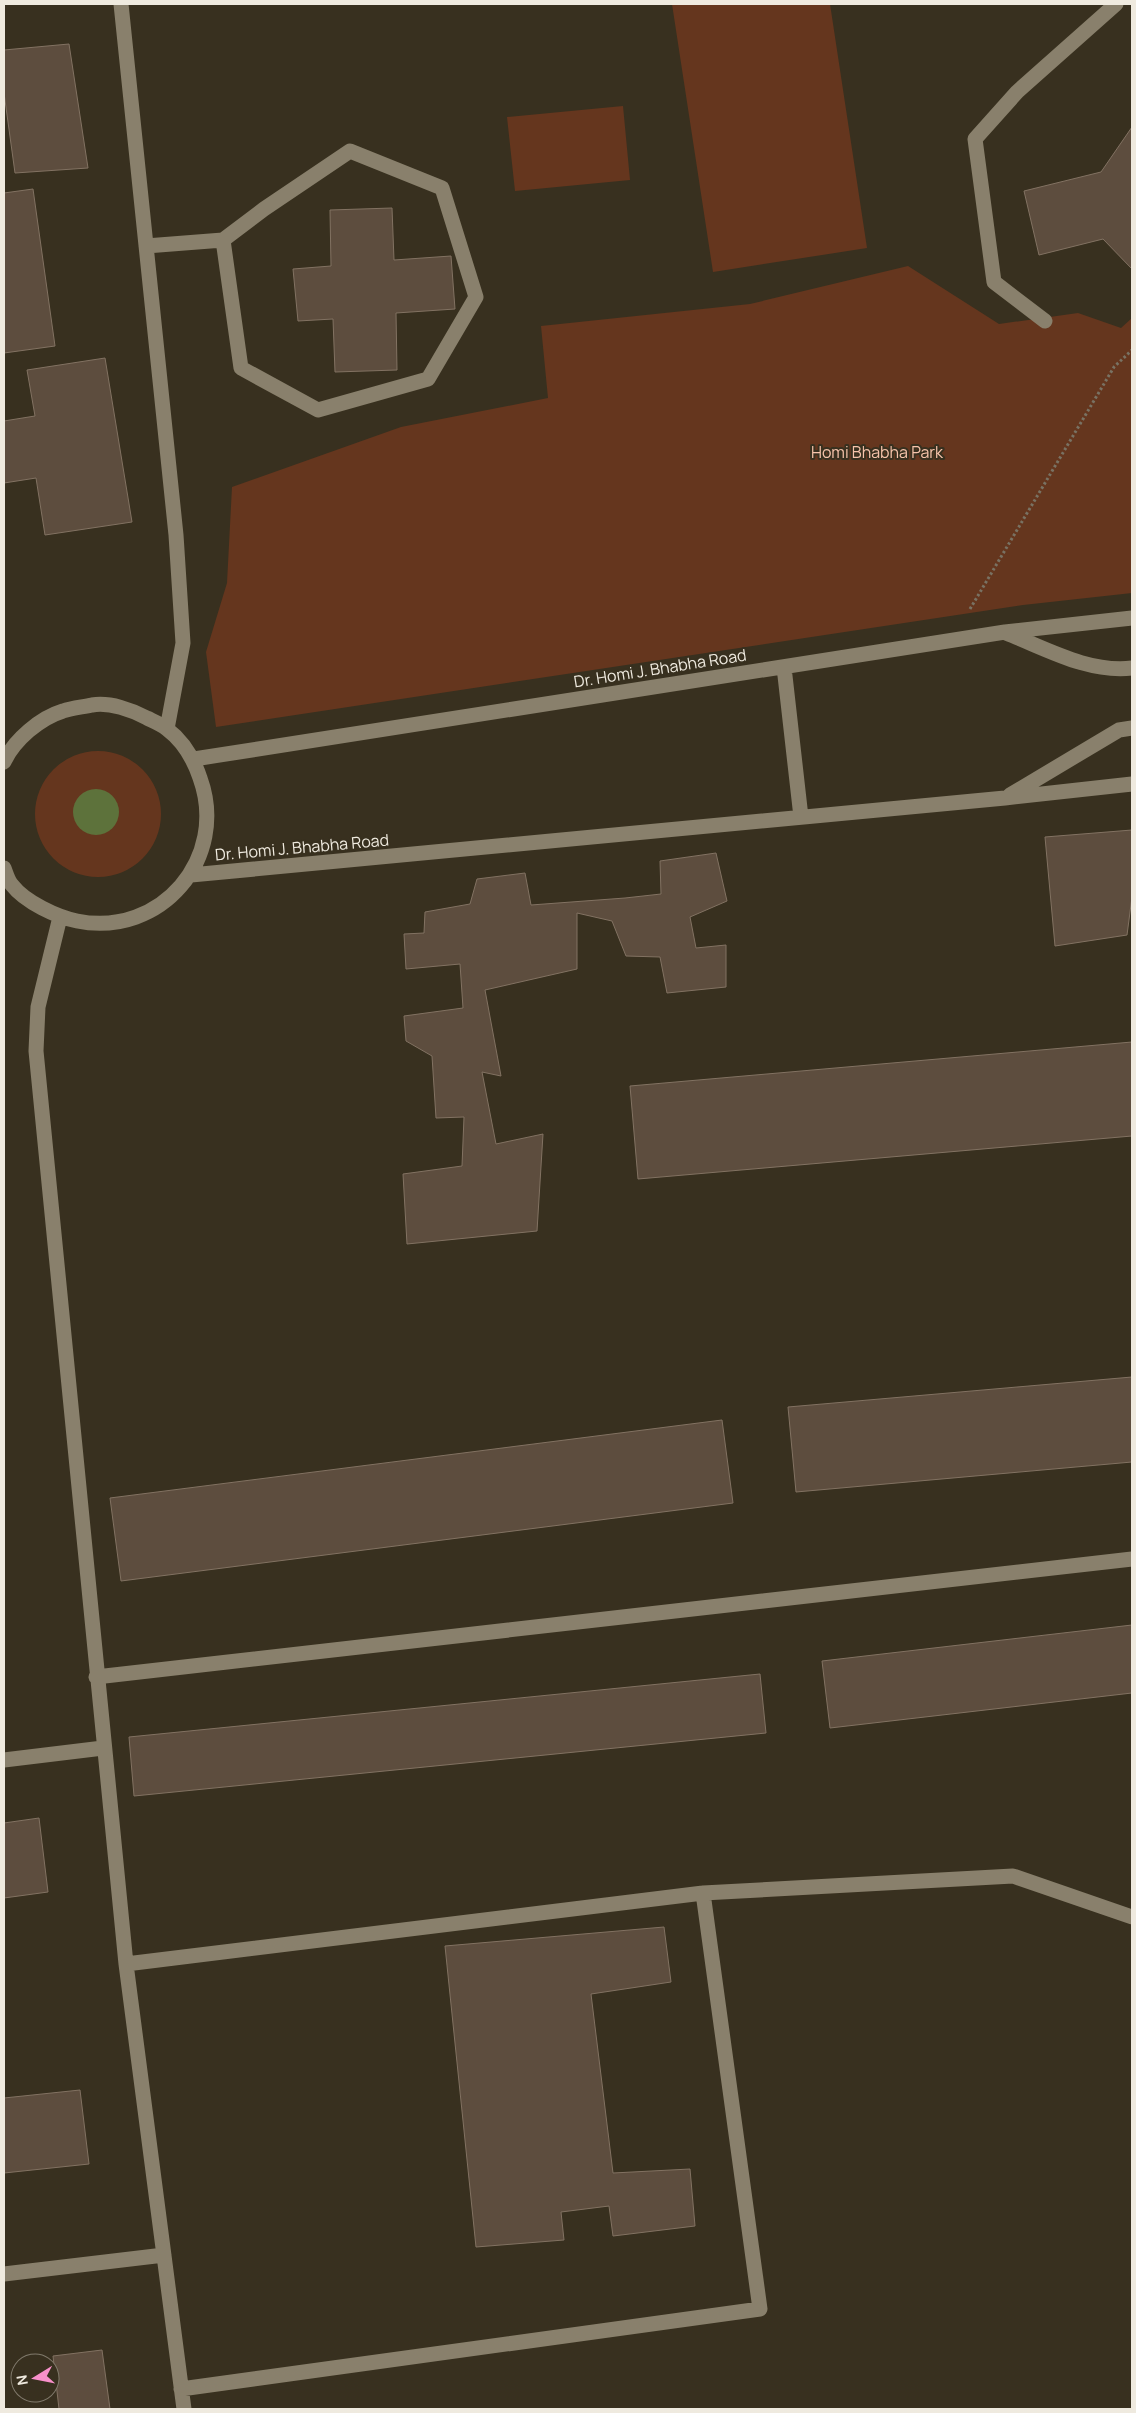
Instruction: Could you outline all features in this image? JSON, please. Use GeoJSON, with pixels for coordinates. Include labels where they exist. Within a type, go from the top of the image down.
{"type":"FeatureCollection","features":[{"type":"Feature","properties":{"kind":"street"},"geometry":{"type":"LineString","coordinates":[[121,4],[176,535],[183,643],[168,729]]}},
{"type":"Feature","properties":{"kind":"street"},"geometry":{"type":"LineString","coordinates":[[1045,321],[994,282],[975,140],[1017,92],[1116,4]]}},
{"type":"Feature","properties":{"kind":"street"},"geometry":{"type":"LineString","coordinates":[[146,246],[223,240],[264,208],[350,152],[442,188],[476,297],[428,379],[318,410],[240,368],[223,240]]}},
{"type":"Feature","properties":{"kind":"street","name":"Dr. Homi J. Bhabha Road"},"geometry":{"type":"LineString","coordinates":[[194,759],[1005,632],[1132,618]]}},
{"type":"Feature","properties":{"kind":"street"},"geometry":{"type":"LineString","coordinates":[[1005,632],[1091,666],[1114,670],[1132,668]]}},
{"type":"Feature","properties":{"kind":"street"},"geometry":{"type":"LineString","coordinates":[[784,667],[802,818]]}},
{"type":"Feature","properties":{"kind":"street"},"geometry":{"type":"LineString","coordinates":[[4,868],[8,886],[60,917],[96,924],[132,920],[165,903],[191,875],[206,838],[207,805],[207,797],[194,759],[168,729],[133,710],[97,704],[62,711],[30,729],[5,758]]}},
{"type":"Feature","properties":{"kind":"street"},"geometry":{"type":"LineString","coordinates":[[1005,798],[1119,730],[1132,728]]}},
{"type":"Feature","properties":{"kind":"street","name":"Dr. Homi J. Bhabha Road"},"geometry":{"type":"LineString","coordinates":[[191,875],[802,818],[1132,784]]}},
{"type":"Feature","properties":{"kind":"street"},"geometry":{"type":"LineString","coordinates":[[60,917],[38,1007],[36,1051],[96,1677],[126,1964],[184,2409]]}},
{"type":"Feature","properties":{"kind":"street"},"geometry":{"type":"LineString","coordinates":[[96,1677],[1132,1559]]}},
{"type":"Feature","properties":{"kind":"street"},"geometry":{"type":"LineString","coordinates":[[4,1760],[104,1748]]}},
{"type":"Feature","properties":{"kind":"street"},"geometry":{"type":"LineString","coordinates":[[126,1964],[703,1893],[1013,1876],[1132,1918]]}},
{"type":"Feature","properties":{"kind":"street"},"geometry":{"type":"LineString","coordinates":[[181,2389],[760,2309],[703,1893]]}},
{"type":"Feature","properties":{"kind":"street"},"geometry":{"type":"LineString","coordinates":[[4,2274],[164,2255]]}},
{"type":"Feature","properties":{"kind":"path"},"geometry":{"type":"LineString","coordinates":[[952,641],[1114,366],[1132,350]]}},
{"type":"Feature","properties":{"kind":"green space"},"geometry":{"type":"Polygon","coordinates":[[[672,4],[830,4],[867,248],[713,272],[672,4]]]}},
{"type":"Feature","properties":{"kind":"green space"},"geometry":{"type":"Polygon","coordinates":[[[623,106],[630,180],[515,191],[507,117],[623,106]]]}},
{"type":"Feature","properties":{"kind":"green space","name":"Homi Bhabha Park"},"geometry":{"type":"Polygon","coordinates":[[[908,266],[999,324],[1078,313],[1121,328],[1132,318],[1132,593],[1023,605],[216,727],[206,652],[227,583],[232,487],[401,427],[548,398],[541,326],[750,304],[908,266]]]}},
{"type":"Feature","properties":{"kind":"green space"},"geometry":{"type":"Polygon","coordinates":[[[98,751],[122,756],[142,770],[156,790],[161,814],[156,838],[142,858],[122,872],[98,877],[74,872],[54,858],[40,838],[35,814],[40,790],[54,770],[74,756],[98,751]]]}},
{"type":"Feature","properties":{"kind":"shaded area"},"geometry":{"type":"Polygon","coordinates":[[[91,789],[101,789],[115,799],[119,812],[115,825],[109,831],[101,835],[91,835],[77,825],[73,817],[73,807],[83,793],[91,789]]]}},
{"type":"Feature","properties":{"kind":"building"},"geometry":{"type":"Polygon","coordinates":[[[69,44],[88,168],[15,173],[4,93],[4,50],[69,44]]]}},
{"type":"Feature","properties":{"kind":"building"},"geometry":{"type":"Polygon","coordinates":[[[1132,127],[1132,269],[1103,239],[1039,255],[1024,191],[1101,172],[1132,127]]]}},
{"type":"Feature","properties":{"kind":"building"},"geometry":{"type":"Polygon","coordinates":[[[33,189],[55,346],[4,353],[4,193],[33,189]]]}},
{"type":"Feature","properties":{"kind":"building"},"geometry":{"type":"Polygon","coordinates":[[[392,208],[394,260],[451,256],[455,309],[396,313],[397,370],[335,372],[333,319],[298,321],[293,269],[331,266],[330,210],[392,208]]]}},
{"type":"Feature","properties":{"kind":"building"},"geometry":{"type":"Polygon","coordinates":[[[105,358],[132,522],[45,535],[36,478],[4,483],[4,421],[35,416],[27,370],[105,358]]]}},
{"type":"Feature","properties":{"kind":"building"},"geometry":{"type":"Polygon","coordinates":[[[1132,830],[1132,897],[1127,935],[1055,946],[1045,837],[1132,830]]]}},
{"type":"Feature","properties":{"kind":"building"},"geometry":{"type":"Polygon","coordinates":[[[716,853],[727,901],[690,917],[696,948],[726,945],[726,987],[667,993],[660,957],[626,956],[612,921],[577,913],[577,969],[485,990],[501,1076],[482,1072],[496,1144],[543,1134],[537,1231],[407,1244],[403,1174],[462,1166],[464,1117],[436,1118],[432,1056],[406,1041],[404,1016],[463,1008],[460,964],[406,969],[404,934],[424,933],[425,912],[470,904],[477,879],[525,873],[531,905],[625,898],[661,894],[660,861],[716,853]]]}},
{"type":"Feature","properties":{"kind":"building"},"geometry":{"type":"Polygon","coordinates":[[[1132,1042],[1132,1136],[638,1179],[630,1086],[1132,1042]]]}},
{"type":"Feature","properties":{"kind":"building"},"geometry":{"type":"Polygon","coordinates":[[[1132,1377],[1132,1462],[796,1492],[788,1407],[1132,1377]]]}},
{"type":"Feature","properties":{"kind":"building"},"geometry":{"type":"Polygon","coordinates":[[[722,1420],[733,1503],[121,1581],[110,1498],[722,1420]]]}},
{"type":"Feature","properties":{"kind":"building"},"geometry":{"type":"Polygon","coordinates":[[[1132,1625],[1132,1693],[830,1728],[822,1661],[1132,1625]]]}},
{"type":"Feature","properties":{"kind":"building"},"geometry":{"type":"Polygon","coordinates":[[[760,1674],[766,1733],[134,1796],[129,1737],[760,1674]]]}},
{"type":"Feature","properties":{"kind":"building"},"geometry":{"type":"Polygon","coordinates":[[[39,1818],[48,1892],[4,1898],[4,1823],[39,1818]]]}},
{"type":"Feature","properties":{"kind":"building"},"geometry":{"type":"Polygon","coordinates":[[[664,1927],[671,1982],[591,1994],[613,2173],[690,2169],[695,2226],[613,2236],[609,2206],[561,2212],[564,2240],[476,2247],[445,1946],[664,1927]]]}},
{"type":"Feature","properties":{"kind":"building"},"geometry":{"type":"Polygon","coordinates":[[[80,2090],[89,2164],[4,2173],[4,2098],[80,2090]]]}},
{"type":"Feature","properties":{"kind":"building"},"geometry":{"type":"Polygon","coordinates":[[[102,2350],[110,2409],[59,2409],[60,2355],[102,2350]]]}}]}
